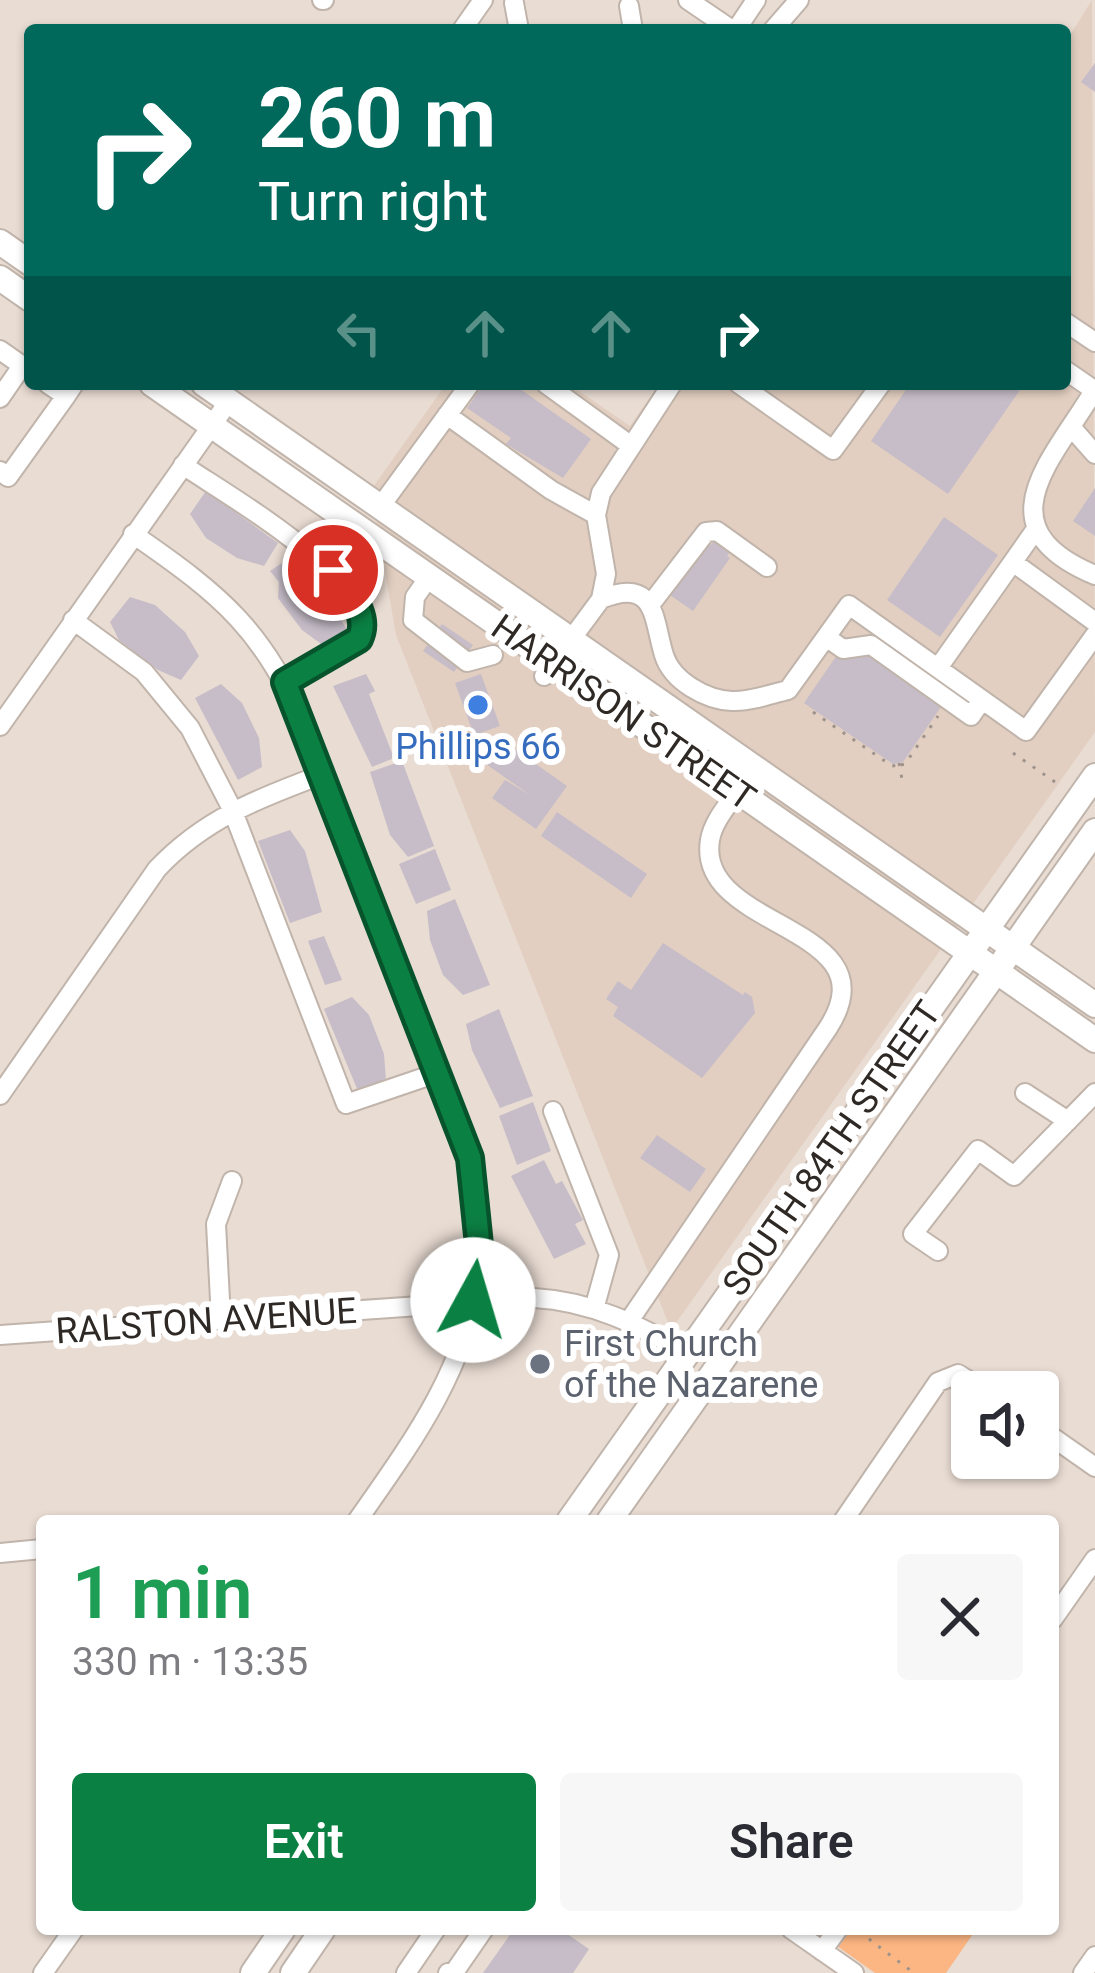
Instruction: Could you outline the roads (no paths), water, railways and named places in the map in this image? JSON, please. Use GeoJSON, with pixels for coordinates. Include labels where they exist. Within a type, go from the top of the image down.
{"type":"FeatureCollection","features":[{"type":"Feature","properties":{"kind":"main road","name":"HARRISON STREET"},"geometry":{"type":"LineString","coordinates":[[161,390],[429,577],[548,670],[737,792],[1095,1040]]}},
{"type":"Feature","properties":{"kind":"main road","name":"HARRISON STREET"},"geometry":{"type":"LineString","coordinates":[[213,390],[1095,1005]]}},
{"type":"Feature","properties":{"kind":"main road","name":"SOUTH 84TH STREET"},"geometry":{"type":"LineString","coordinates":[[573,1515],[1095,776]]}},
{"type":"Feature","properties":{"kind":"main road","name":"SOUTH 84TH STREET"},"geometry":{"type":"LineString","coordinates":[[612,1515],[1095,831]]}},
{"type":"Feature","properties":{"kind":"main road"},"geometry":{"type":"LineString","coordinates":[[610,1515],[618,1487],[687,1384],[687,1354]]}},
{"type":"Feature","properties":{"kind":"main road"},"geometry":{"type":"LineString","coordinates":[[253,1973],[279,1935]]}},
{"type":"Feature","properties":{"kind":"main road"},"geometry":{"type":"LineString","coordinates":[[292,1973],[319,1935]]}},
{"type":"Feature","properties":{"kind":"street"},"geometry":{"type":"LineString","coordinates":[[778,24],[799,0]]}},
{"type":"Feature","properties":{"kind":"street"},"geometry":{"type":"LineString","coordinates":[[694,2],[725,24]]}},
{"type":"Feature","properties":{"kind":"street"},"geometry":{"type":"LineString","coordinates":[[514,3],[518,24]]}},
{"type":"Feature","properties":{"kind":"street"},"geometry":{"type":"LineString","coordinates":[[629,6],[632,24]]}},
{"type":"Feature","properties":{"kind":"street"},"geometry":{"type":"LineString","coordinates":[[0,398],[24,371]]}},
{"type":"Feature","properties":{"kind":"street"},"geometry":{"type":"LineString","coordinates":[[0,471],[8,477],[70,390]]}},
{"type":"Feature","properties":{"kind":"street"},"geometry":{"type":"LineString","coordinates":[[380,507],[466,390]]}},
{"type":"Feature","properties":{"kind":"street"},"geometry":{"type":"LineString","coordinates":[[554,390],[630,445]]}},
{"type":"Feature","properties":{"kind":"street"},"geometry":{"type":"LineString","coordinates":[[548,670],[601,599],[606,574],[596,515],[601,493],[668,390]]}},
{"type":"Feature","properties":{"kind":"street"},"geometry":{"type":"LineString","coordinates":[[752,390],[833,450],[877,390]]}},
{"type":"Feature","properties":{"kind":"street"},"geometry":{"type":"LineString","coordinates":[[1095,390],[1041,473],[1030,511],[1036,529],[1064,562],[1095,574]]}},
{"type":"Feature","properties":{"kind":"street"},"geometry":{"type":"LineString","coordinates":[[0,726],[229,401]]}},
{"type":"Feature","properties":{"kind":"street"},"geometry":{"type":"LineString","coordinates":[[447,416],[551,490],[596,515]]}},
{"type":"Feature","properties":{"kind":"street"},"geometry":{"type":"LineString","coordinates":[[1072,428],[1095,454]]}},
{"type":"Feature","properties":{"kind":"street"},"geometry":{"type":"LineString","coordinates":[[183,465],[333,570],[361,611],[365,627],[359,639],[285,682]]}},
{"type":"Feature","properties":{"kind":"street"},"geometry":{"type":"LineString","coordinates":[[938,668],[1036,529]]}},
{"type":"Feature","properties":{"kind":"street"},"geometry":{"type":"LineString","coordinates":[[650,605],[706,532],[717,531],[767,567]]}},
{"type":"Feature","properties":{"kind":"street"},"geometry":{"type":"LineString","coordinates":[[133,534],[223,599],[262,644],[285,682],[470,1158],[479,1245],[464,1336],[434,1408],[361,1515]]}},
{"type":"Feature","properties":{"kind":"street"},"geometry":{"type":"LineString","coordinates":[[1014,563],[1095,622]]}},
{"type":"Feature","properties":{"kind":"street"},"geometry":{"type":"LineString","coordinates":[[429,577],[415,597],[413,620],[467,662],[493,655]]}},
{"type":"Feature","properties":{"kind":"street"},"geometry":{"type":"LineString","coordinates":[[601,599],[631,594],[650,605],[658,618],[664,655],[675,674],[694,689],[733,701],[788,690],[849,605],[938,668],[976,708]]}},
{"type":"Feature","properties":{"kind":"street"},"geometry":{"type":"LineString","coordinates":[[73,620],[144,672],[190,728],[232,809],[346,1104],[437,1073]]}},
{"type":"Feature","properties":{"kind":"street"},"geometry":{"type":"LineString","coordinates":[[826,637],[843,650],[871,645],[976,708],[1026,731],[1095,635]]}},
{"type":"Feature","properties":{"kind":"street"},"geometry":{"type":"LineString","coordinates":[[710,736],[733,701]]}},
{"type":"Feature","properties":{"kind":"street"},"geometry":{"type":"LineString","coordinates":[[0,1095],[158,869],[202,827],[232,809],[321,775]]}},
{"type":"Feature","properties":{"kind":"street"},"geometry":{"type":"LineString","coordinates":[[629,1321],[828,1028],[841,999],[832,959],[743,903],[714,872],[710,837],[737,792]]}},
{"type":"Feature","properties":{"kind":"street"},"geometry":{"type":"LineString","coordinates":[[938,1251],[914,1234],[978,1150],[1014,1176],[1095,1093]]}},
{"type":"Feature","properties":{"kind":"street"},"geometry":{"type":"LineString","coordinates":[[1025,1094],[1068,1120]]}},
{"type":"Feature","properties":{"kind":"street"},"geometry":{"type":"LineString","coordinates":[[553,1112],[609,1255],[594,1309]]}},
{"type":"Feature","properties":{"kind":"street"},"geometry":{"type":"LineString","coordinates":[[221,1319],[216,1224],[232,1180]]}},
{"type":"Feature","properties":{"kind":"street","name":"RALSTON AVENUE"},"geometry":{"type":"LineString","coordinates":[[0,1335],[473,1300],[562,1299],[629,1321],[687,1354]]}},
{"type":"Feature","properties":{"kind":"street"},"geometry":{"type":"LineString","coordinates":[[847,1515],[938,1382],[951,1376]]}},
{"type":"Feature","properties":{"kind":"street"},"geometry":{"type":"LineString","coordinates":[[1059,1442],[1095,1467]]}},
{"type":"Feature","properties":{"kind":"street"},"geometry":{"type":"LineString","coordinates":[[0,1553],[36,1550]]}},
{"type":"Feature","properties":{"kind":"street"},"geometry":{"type":"LineString","coordinates":[[1059,1610],[1095,1559]]}},
{"type":"Feature","properties":{"kind":"street"},"geometry":{"type":"LineString","coordinates":[[43,1973],[70,1935]]}},
{"type":"Feature","properties":{"kind":"street"},"geometry":{"type":"LineString","coordinates":[[432,1935],[411,1965],[448,1973],[455,1971],[480,1935]]}},
{"type":"Feature","properties":{"kind":"street"},"geometry":{"type":"LineString","coordinates":[[800,1935],[854,1973]]}},
{"type":"Feature","properties":{"kind":"street"},"geometry":{"type":"LineString","coordinates":[[823,1951],[834,1935]]}},
{"type":"Feature","properties":{"kind":"street"},"geometry":{"type":"LineString","coordinates":[[1083,1973],[1095,1956]]}},
{"type":"Feature","properties":{"kind":"place","name":"Phillips 66"},"geometry":{"type":"Point","coordinates":[478,705]}},
{"type":"Feature","properties":{"kind":"place","name":"First Church of the Nazarene"},"geometry":{"type":"Point","coordinates":[540,1364]}}]}
